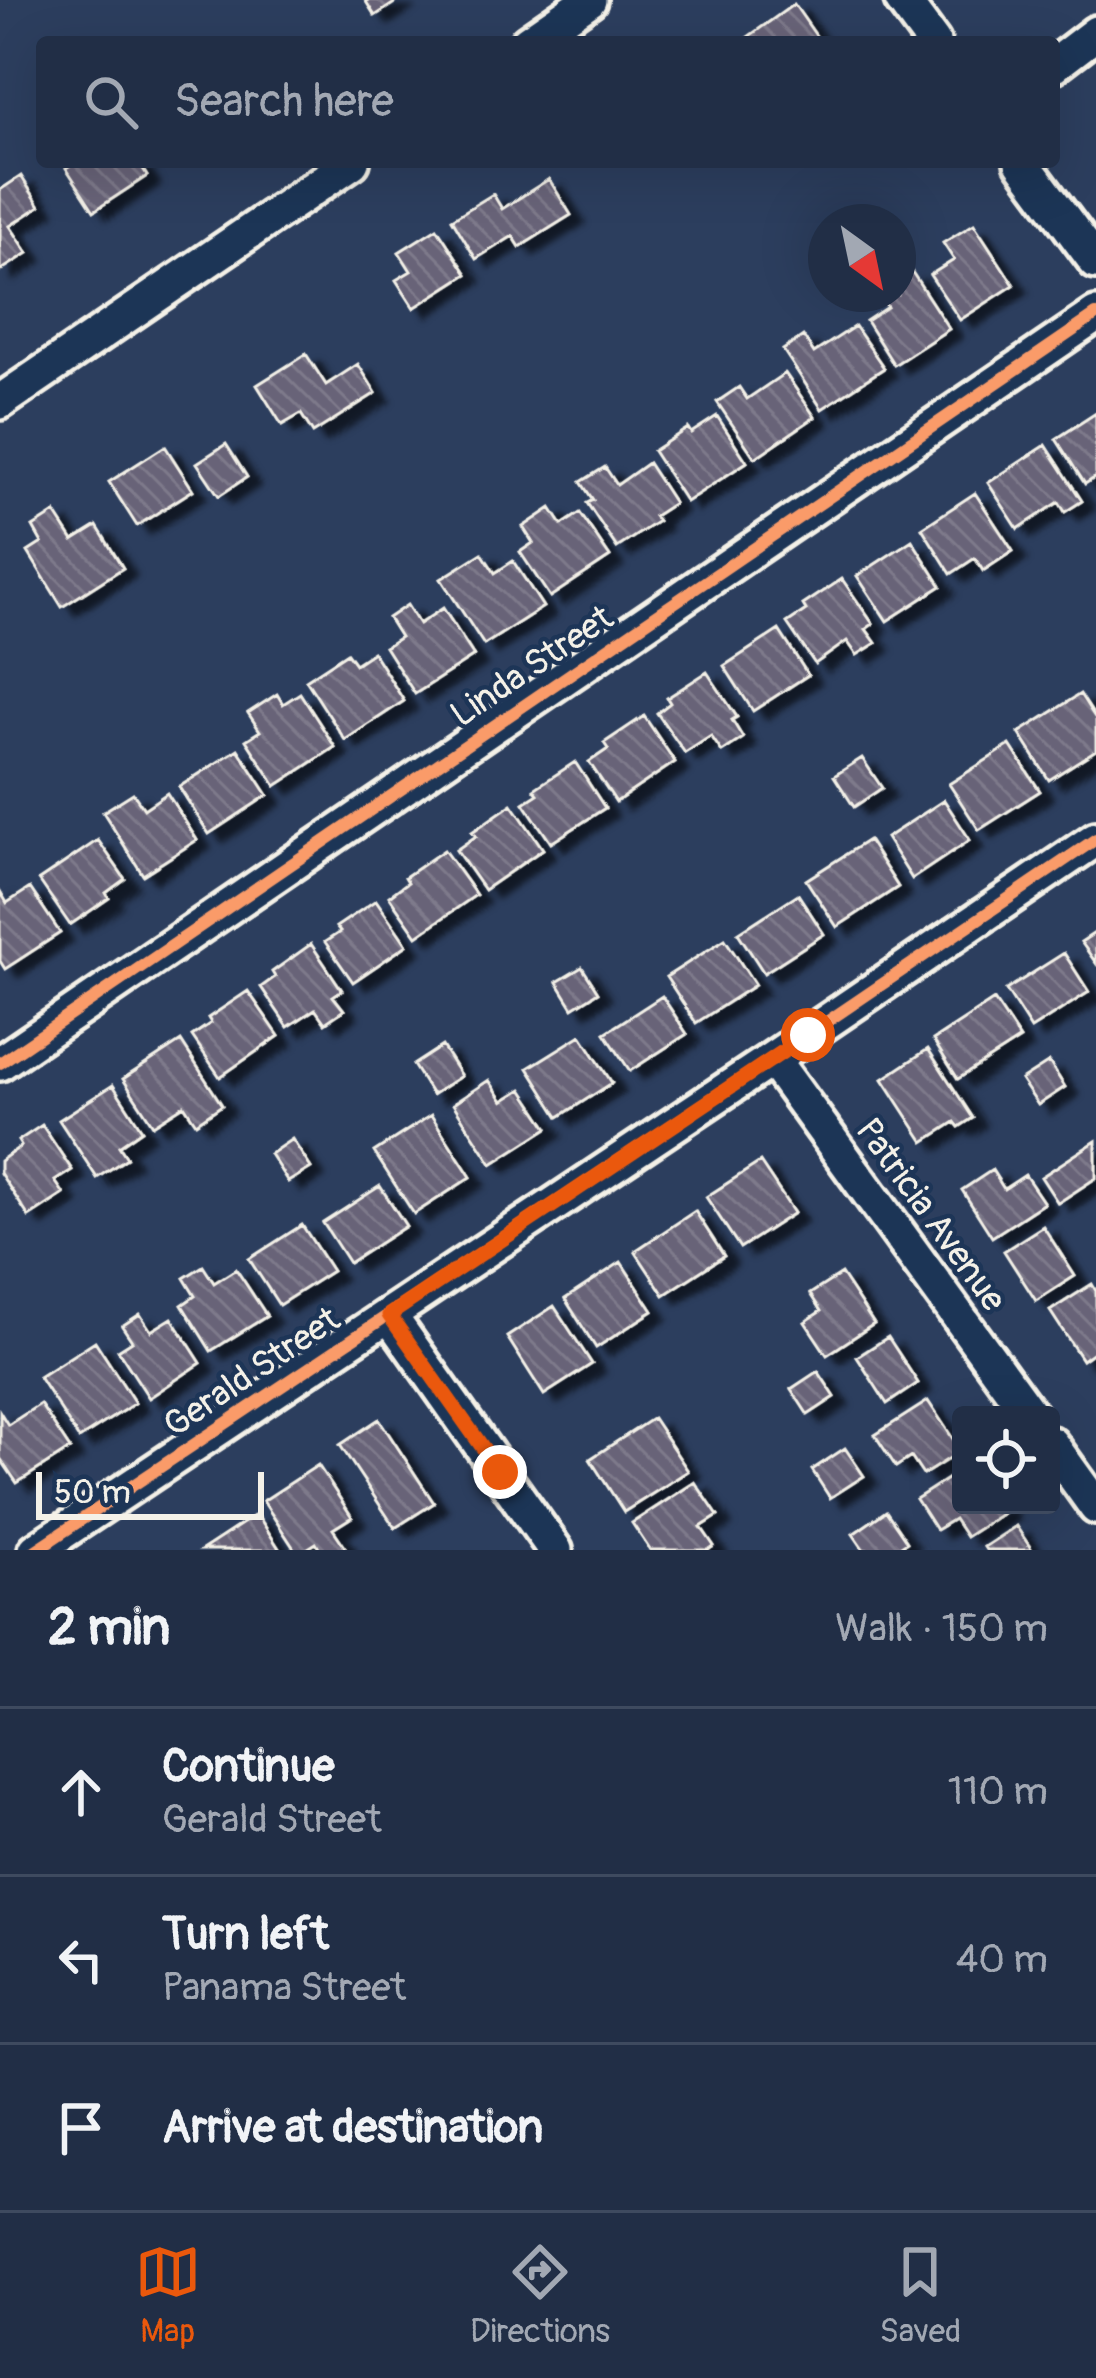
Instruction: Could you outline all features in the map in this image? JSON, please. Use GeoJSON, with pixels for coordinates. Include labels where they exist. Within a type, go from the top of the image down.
{"type":"FeatureCollection","features":[{"type":"Feature","properties":{"kind":"street"},"geometry":{"type":"LineString","coordinates":[[536,36],[589,0]]}},
{"type":"Feature","properties":{"kind":"street"},"geometry":{"type":"LineString","coordinates":[[902,0],[929,36]]}},
{"type":"Feature","properties":{"kind":"street"},"geometry":{"type":"LineString","coordinates":[[1060,60],[1096,33]]}},
{"type":"Feature","properties":{"kind":"street"},"geometry":{"type":"LineString","coordinates":[[0,402],[343,168]]}},
{"type":"Feature","properties":{"kind":"street"},"geometry":{"type":"LineString","coordinates":[[1026,168],[1096,262]]}},
{"type":"Feature","properties":{"kind":"street","name":"Linda Street"},"geometry":{"type":"LineString","coordinates":[[0,1064],[1096,315]]}},
{"type":"Feature","properties":{"kind":"street","name":"Gerald Street"},"geometry":{"type":"LineString","coordinates":[[36,1550],[1096,839]]}},
{"type":"Feature","properties":{"kind":"street","name":"Patricia Avenue"},"geometry":{"type":"LineString","coordinates":[[772,1059],[1023,1406]]}},
{"type":"Feature","properties":{"kind":"street"},"geometry":{"type":"LineString","coordinates":[[389,1315],[555,1550]]}},
{"type":"Feature","properties":{"kind":"street"},"geometry":{"type":"LineString","coordinates":[[1060,1457],[1096,1507]]}},
{"type":"Feature","properties":{"kind":"building"},"geometry":{"type":"Polygon","coordinates":[[[365,0],[399,0],[375,16],[365,0]]]}},
{"type":"Feature","properties":{"kind":"building"},"geometry":{"type":"Polygon","coordinates":[[[794,4],[816,36],[749,36],[794,4]]]}},
{"type":"Feature","properties":{"kind":"building"},"geometry":{"type":"Polygon","coordinates":[[[66,168],[142,168],[147,176],[94,211],[66,168]]]}},
{"type":"Feature","properties":{"kind":"building"},"geometry":{"type":"Polygon","coordinates":[[[21,176],[40,206],[10,226],[28,253],[0,271],[0,190],[21,176]]]}},
{"type":"Feature","properties":{"kind":"building"},"geometry":{"type":"Polygon","coordinates":[[[549,179],[571,215],[520,247],[513,236],[476,259],[452,219],[493,194],[502,209],[549,179]]]}},
{"type":"Feature","properties":{"kind":"building"},"geometry":{"type":"Polygon","coordinates":[[[974,224],[1014,285],[960,320],[930,275],[954,260],[943,243],[974,224]]]}},
{"type":"Feature","properties":{"kind":"building"},"geometry":{"type":"Polygon","coordinates":[[[437,228],[467,274],[414,308],[396,280],[411,271],[399,252],[437,228]]]}},
{"type":"Feature","properties":{"kind":"building"},"geometry":{"type":"Polygon","coordinates":[[[916,278],[949,329],[894,365],[866,321],[880,312],[916,312],[916,278]]]}},
{"type":"Feature","properties":{"kind":"building"},"geometry":{"type":"Polygon","coordinates":[[[855,326],[884,368],[822,409],[783,350],[803,336],[814,353],[855,326]]]}},
{"type":"Feature","properties":{"kind":"building"},"geometry":{"type":"Polygon","coordinates":[[[306,354],[326,385],[358,364],[376,393],[313,433],[301,414],[282,425],[257,385],[306,354]]]}},
{"type":"Feature","properties":{"kind":"building"},"geometry":{"type":"Polygon","coordinates":[[[785,373],[815,417],[755,458],[717,402],[739,387],[747,399],[785,373]]]}},
{"type":"Feature","properties":{"kind":"building"},"geometry":{"type":"Polygon","coordinates":[[[1096,413],[1096,477],[1085,484],[1056,439],[1096,413]]]}},
{"type":"Feature","properties":{"kind":"building"},"geometry":{"type":"Polygon","coordinates":[[[717,416],[747,462],[686,502],[653,451],[717,416]]]}},
{"type":"Feature","properties":{"kind":"building"},"geometry":{"type":"Polygon","coordinates":[[[226,444],[247,477],[219,496],[197,463],[226,444]]]}},
{"type":"Feature","properties":{"kind":"building"},"geometry":{"type":"Polygon","coordinates":[[[1046,445],[1082,501],[1065,512],[1059,502],[1018,529],[988,483],[1046,445]]]}},
{"type":"Feature","properties":{"kind":"building"},"geometry":{"type":"Polygon","coordinates":[[[165,446],[193,490],[137,526],[109,482],[165,446]]]}},
{"type":"Feature","properties":{"kind":"building"},"geometry":{"type":"Polygon","coordinates":[[[648,463],[674,503],[654,516],[658,521],[617,548],[587,503],[593,500],[581,482],[605,467],[617,485],[648,463]]]}},
{"type":"Feature","properties":{"kind":"building"},"geometry":{"type":"Polygon","coordinates":[[[975,493],[1013,551],[983,571],[975,558],[951,574],[922,528],[975,493]]]}},
{"type":"Feature","properties":{"kind":"building"},"geometry":{"type":"Polygon","coordinates":[[[551,508],[562,525],[580,513],[610,557],[550,597],[520,552],[533,543],[523,527],[551,508]]]}},
{"type":"Feature","properties":{"kind":"building"},"geometry":{"type":"Polygon","coordinates":[[[55,513],[73,541],[97,526],[123,568],[62,607],[28,552],[42,543],[33,527],[55,513]]]}},
{"type":"Feature","properties":{"kind":"building"},"geometry":{"type":"Polygon","coordinates":[[[912,540],[941,586],[887,621],[857,576],[912,540]]]}},
{"type":"Feature","properties":{"kind":"building"},"geometry":{"type":"Polygon","coordinates":[[[482,553],[495,573],[513,561],[543,607],[484,645],[441,579],[482,553]]]}},
{"type":"Feature","properties":{"kind":"building"},"geometry":{"type":"Polygon","coordinates":[[[842,579],[873,624],[866,629],[876,643],[857,655],[847,641],[815,664],[787,623],[806,610],[803,605],[842,579]]]}},
{"type":"Feature","properties":{"kind":"building"},"geometry":{"type":"Polygon","coordinates":[[[407,605],[419,624],[443,608],[474,656],[415,694],[385,647],[400,637],[388,618],[407,605]]]}},
{"type":"Feature","properties":{"kind":"building"},"geometry":{"type":"Polygon","coordinates":[[[779,630],[808,675],[753,711],[724,666],[779,630]]]}},
{"type":"Feature","properties":{"kind":"building"},"geometry":{"type":"Polygon","coordinates":[[[373,652],[404,701],[345,740],[306,680],[347,653],[355,664],[373,652]]]}},
{"type":"Feature","properties":{"kind":"building"},"geometry":{"type":"Polygon","coordinates":[[[707,672],[737,717],[732,720],[743,738],[722,752],[711,736],[685,753],[657,713],[670,703],[667,698],[707,672]]]}},
{"type":"Feature","properties":{"kind":"building"},"geometry":{"type":"Polygon","coordinates":[[[300,693],[335,747],[276,786],[246,740],[260,731],[248,713],[277,694],[283,704],[300,693]]]}},
{"type":"Feature","properties":{"kind":"building"},"geometry":{"type":"Polygon","coordinates":[[[1080,694],[1096,719],[1096,750],[1049,780],[1019,733],[1080,694]]]}},
{"type":"Feature","properties":{"kind":"building"},"geometry":{"type":"Polygon","coordinates":[[[644,716],[675,762],[616,802],[589,762],[608,749],[604,743],[644,716]]]}},
{"type":"Feature","properties":{"kind":"building"},"geometry":{"type":"Polygon","coordinates":[[[1010,745],[1040,791],[979,830],[949,784],[1010,745]]]}},
{"type":"Feature","properties":{"kind":"building"},"geometry":{"type":"Polygon","coordinates":[[[238,749],[268,795],[209,834],[179,787],[238,749]]]}},
{"type":"Feature","properties":{"kind":"building"},"geometry":{"type":"Polygon","coordinates":[[[862,758],[882,788],[854,807],[834,776],[862,758]]]}},
{"type":"Feature","properties":{"kind":"building"},"geometry":{"type":"Polygon","coordinates":[[[575,762],[605,808],[551,843],[524,803],[538,794],[534,789],[575,762]]]}},
{"type":"Feature","properties":{"kind":"building"},"geometry":{"type":"Polygon","coordinates":[[[133,793],[144,809],[167,793],[197,840],[143,875],[103,812],[133,793]]]}},
{"type":"Feature","properties":{"kind":"building"},"geometry":{"type":"Polygon","coordinates":[[[944,800],[970,840],[912,879],[886,838],[944,800]]]}},
{"type":"Feature","properties":{"kind":"building"},"geometry":{"type":"Polygon","coordinates":[[[512,804],[543,849],[484,890],[456,850],[476,836],[472,832],[512,804]]]}},
{"type":"Feature","properties":{"kind":"building"},"geometry":{"type":"Polygon","coordinates":[[[98,840],[125,879],[106,893],[109,898],[70,925],[39,880],[98,840]]]}},
{"type":"Feature","properties":{"kind":"building"},"geometry":{"type":"Polygon","coordinates":[[[868,840],[898,887],[837,927],[806,880],[868,840]]]}},
{"type":"Feature","properties":{"kind":"building"},"geometry":{"type":"Polygon","coordinates":[[[444,850],[476,895],[417,936],[389,896],[408,882],[405,877],[444,850]]]}},
{"type":"Feature","properties":{"kind":"building"},"geometry":{"type":"Polygon","coordinates":[[[30,888],[60,933],[5,969],[0,961],[0,891],[7,903],[30,888]]]}},
{"type":"Feature","properties":{"kind":"building"},"geometry":{"type":"Polygon","coordinates":[[[798,894],[824,934],[764,973],[738,933],[798,894]]]}},
{"type":"Feature","properties":{"kind":"building"},"geometry":{"type":"Polygon","coordinates":[[[376,900],[407,945],[353,982],[325,942],[340,932],[336,927],[376,900]]]}},
{"type":"Feature","properties":{"kind":"building"},"geometry":{"type":"Polygon","coordinates":[[[1096,932],[1096,963],[1081,942],[1096,932]]]}},
{"type":"Feature","properties":{"kind":"building"},"geometry":{"type":"Polygon","coordinates":[[[725,939],[755,985],[696,1023],[666,977],[725,939]]]}},
{"type":"Feature","properties":{"kind":"building"},"geometry":{"type":"Polygon","coordinates":[[[311,944],[342,990],[333,996],[344,1010],[325,1023],[315,1009],[288,1027],[261,987],[275,977],[272,972],[311,944]]]}},
{"type":"Feature","properties":{"kind":"building"},"geometry":{"type":"Polygon","coordinates":[[[1064,953],[1089,992],[1031,1029],[1006,990],[1064,953]]]}},
{"type":"Feature","properties":{"kind":"building"},"geometry":{"type":"Polygon","coordinates":[[[582,967],[598,992],[573,1008],[557,982],[582,967]]]}},
{"type":"Feature","properties":{"kind":"building"},"geometry":{"type":"Polygon","coordinates":[[[248,991],[279,1036],[220,1077],[192,1036],[211,1023],[208,1018],[248,991]]]}},
{"type":"Feature","properties":{"kind":"building"},"geometry":{"type":"Polygon","coordinates":[[[662,996],[687,1034],[630,1071],[605,1033],[662,996]]]}},
{"type":"Feature","properties":{"kind":"building"},"geometry":{"type":"Polygon","coordinates":[[[994,1000],[1020,1039],[958,1079],[933,1040],[994,1000]]]}},
{"type":"Feature","properties":{"kind":"building"},"geometry":{"type":"Polygon","coordinates":[[[581,1035],[612,1083],[559,1117],[528,1068],[581,1035]]]}},
{"type":"Feature","properties":{"kind":"building"},"geometry":{"type":"Polygon","coordinates":[[[181,1041],[222,1105],[196,1123],[184,1105],[153,1125],[123,1079],[181,1041]]]}},
{"type":"Feature","properties":{"kind":"building"},"geometry":{"type":"Polygon","coordinates":[[[442,1046],[461,1076],[432,1095],[413,1065],[442,1046]]]}},
{"type":"Feature","properties":{"kind":"building"},"geometry":{"type":"Polygon","coordinates":[[[928,1049],[973,1118],[959,1127],[955,1122],[924,1142],[883,1079],[928,1049]]]}},
{"type":"Feature","properties":{"kind":"building"},"geometry":{"type":"Polygon","coordinates":[[[1049,1062],[1065,1087],[1038,1105],[1021,1080],[1049,1062]]]}},
{"type":"Feature","properties":{"kind":"building"},"geometry":{"type":"Polygon","coordinates":[[[489,1080],[503,1101],[522,1089],[548,1128],[492,1164],[453,1104],[489,1080]]]}},
{"type":"Feature","properties":{"kind":"building"},"geometry":{"type":"Polygon","coordinates":[[[113,1085],[142,1130],[119,1146],[127,1158],[97,1178],[59,1120],[113,1085]]]}},
{"type":"Feature","properties":{"kind":"building"},"geometry":{"type":"Polygon","coordinates":[[[431,1115],[471,1177],[414,1214],[374,1152],[431,1115]]]}},
{"type":"Feature","properties":{"kind":"building"},"geometry":{"type":"Polygon","coordinates":[[[42,1125],[72,1170],[55,1181],[64,1194],[29,1217],[0,1173],[0,1161],[42,1125]]]}},
{"type":"Feature","properties":{"kind":"building"},"geometry":{"type":"Polygon","coordinates":[[[292,1139],[311,1168],[288,1182],[270,1154],[292,1139]]]}},
{"type":"Feature","properties":{"kind":"building"},"geometry":{"type":"Polygon","coordinates":[[[1096,1141],[1096,1178],[1058,1203],[1041,1177],[1096,1141]]]}},
{"type":"Feature","properties":{"kind":"building"},"geometry":{"type":"Polygon","coordinates":[[[760,1162],[794,1213],[740,1248],[706,1197],[760,1162]]]}},
{"type":"Feature","properties":{"kind":"building"},"geometry":{"type":"Polygon","coordinates":[[[992,1170],[1004,1189],[1025,1175],[1044,1203],[992,1237],[962,1190],[992,1170]]]}},
{"type":"Feature","properties":{"kind":"building"},"geometry":{"type":"Polygon","coordinates":[[[380,1186],[406,1226],[349,1263],[323,1223],[380,1186]]]}},
{"type":"Feature","properties":{"kind":"building"},"geometry":{"type":"Polygon","coordinates":[[[695,1211],[724,1256],[664,1295],[635,1251],[695,1211]]]}},
{"type":"Feature","properties":{"kind":"building"},"geometry":{"type":"Polygon","coordinates":[[[302,1225],[332,1271],[279,1305],[249,1259],[302,1225]]]}},
{"type":"Feature","properties":{"kind":"building"},"geometry":{"type":"Polygon","coordinates":[[[1043,1226],[1075,1276],[1036,1301],[1004,1251],[1043,1226]]]}},
{"type":"Feature","properties":{"kind":"building"},"geometry":{"type":"Polygon","coordinates":[[[621,1262],[653,1311],[596,1348],[565,1299],[621,1262]]]}},
{"type":"Feature","properties":{"kind":"building"},"geometry":{"type":"Polygon","coordinates":[[[203,1266],[214,1283],[236,1269],[267,1316],[211,1351],[182,1305],[195,1296],[184,1278],[203,1266]]]}},
{"type":"Feature","properties":{"kind":"building"},"geometry":{"type":"Polygon","coordinates":[[[841,1274],[874,1324],[827,1355],[805,1322],[821,1311],[810,1294],[841,1274]]]}},
{"type":"Feature","properties":{"kind":"building"},"geometry":{"type":"Polygon","coordinates":[[[1092,1284],[1096,1350],[1082,1360],[1050,1311],[1092,1284]]]}},
{"type":"Feature","properties":{"kind":"building"},"geometry":{"type":"Polygon","coordinates":[[[554,1306],[592,1364],[544,1395],[507,1337],[554,1306]]]}},
{"type":"Feature","properties":{"kind":"building"},"geometry":{"type":"Polygon","coordinates":[[[140,1314],[151,1331],[172,1318],[201,1363],[149,1398],[118,1350],[132,1341],[122,1326],[140,1314]]]}},
{"type":"Feature","properties":{"kind":"building"},"geometry":{"type":"Polygon","coordinates":[[[888,1337],[918,1383],[887,1404],[857,1357],[888,1337]]]}},
{"type":"Feature","properties":{"kind":"building"},"geometry":{"type":"Polygon","coordinates":[[[95,1341],[135,1403],[79,1439],[39,1377],[95,1341]]]}},
{"type":"Feature","properties":{"kind":"building"},"geometry":{"type":"Polygon","coordinates":[[[818,1371],[835,1397],[808,1415],[791,1389],[818,1371]]]}},
{"type":"Feature","properties":{"kind":"building"},"geometry":{"type":"Polygon","coordinates":[[[928,1401],[952,1437],[952,1457],[923,1475],[911,1457],[896,1467],[875,1435],[928,1401]]]}},
{"type":"Feature","properties":{"kind":"building"},"geometry":{"type":"Polygon","coordinates":[[[40,1404],[70,1449],[17,1483],[0,1458],[0,1412],[8,1425],[40,1404]]]}},
{"type":"Feature","properties":{"kind":"building"},"geometry":{"type":"Polygon","coordinates":[[[653,1418],[688,1471],[624,1512],[590,1459],[653,1418]]]}},
{"type":"Feature","properties":{"kind":"building"},"geometry":{"type":"Polygon","coordinates":[[[379,1419],[434,1503],[395,1528],[340,1445],[379,1419]]]}},
{"type":"Feature","properties":{"kind":"building"},"geometry":{"type":"Polygon","coordinates":[[[845,1448],[864,1476],[830,1498],[812,1470],[845,1448]]]}},
{"type":"Feature","properties":{"kind":"building"},"geometry":{"type":"Polygon","coordinates":[[[318,1465],[352,1517],[333,1529],[345,1547],[320,1550],[316,1543],[295,1550],[263,1501],[318,1465]]]}},
{"type":"Feature","properties":{"kind":"building"},"geometry":{"type":"Polygon","coordinates":[[[952,1476],[952,1514],[1001,1514],[966,1537],[954,1519],[936,1530],[916,1499],[952,1476]]]}},
{"type":"Feature","properties":{"kind":"building"},"geometry":{"type":"Polygon","coordinates":[[[695,1482],[718,1516],[701,1527],[714,1546],[708,1550],[650,1550],[632,1523],[695,1482]]]}},
{"type":"Feature","properties":{"kind":"building"},"geometry":{"type":"Polygon","coordinates":[[[886,1511],[907,1542],[895,1550],[864,1550],[853,1534],[886,1511]]]}},
{"type":"Feature","properties":{"kind":"building"},"geometry":{"type":"Polygon","coordinates":[[[257,1514],[280,1550],[202,1550],[257,1514]]]}},
{"type":"Feature","properties":{"kind":"building"},"geometry":{"type":"Polygon","coordinates":[[[1016,1526],[1032,1550],[986,1550],[984,1547],[1016,1526]]]}},
{"type":"Feature","properties":{"kind":"cycle path"},"geometry":{"type":"LineString","coordinates":[[0,1063],[1096,315]]}},
{"type":"Feature","properties":{"kind":"cycle path"},"geometry":{"type":"LineString","coordinates":[[36,1550],[1096,839]]}},
{"type":"Feature","properties":{"kind":"route"},"geometry":{"type":"LineString","coordinates":[[500,1472],[389,1315],[808,1035]]}}]}
